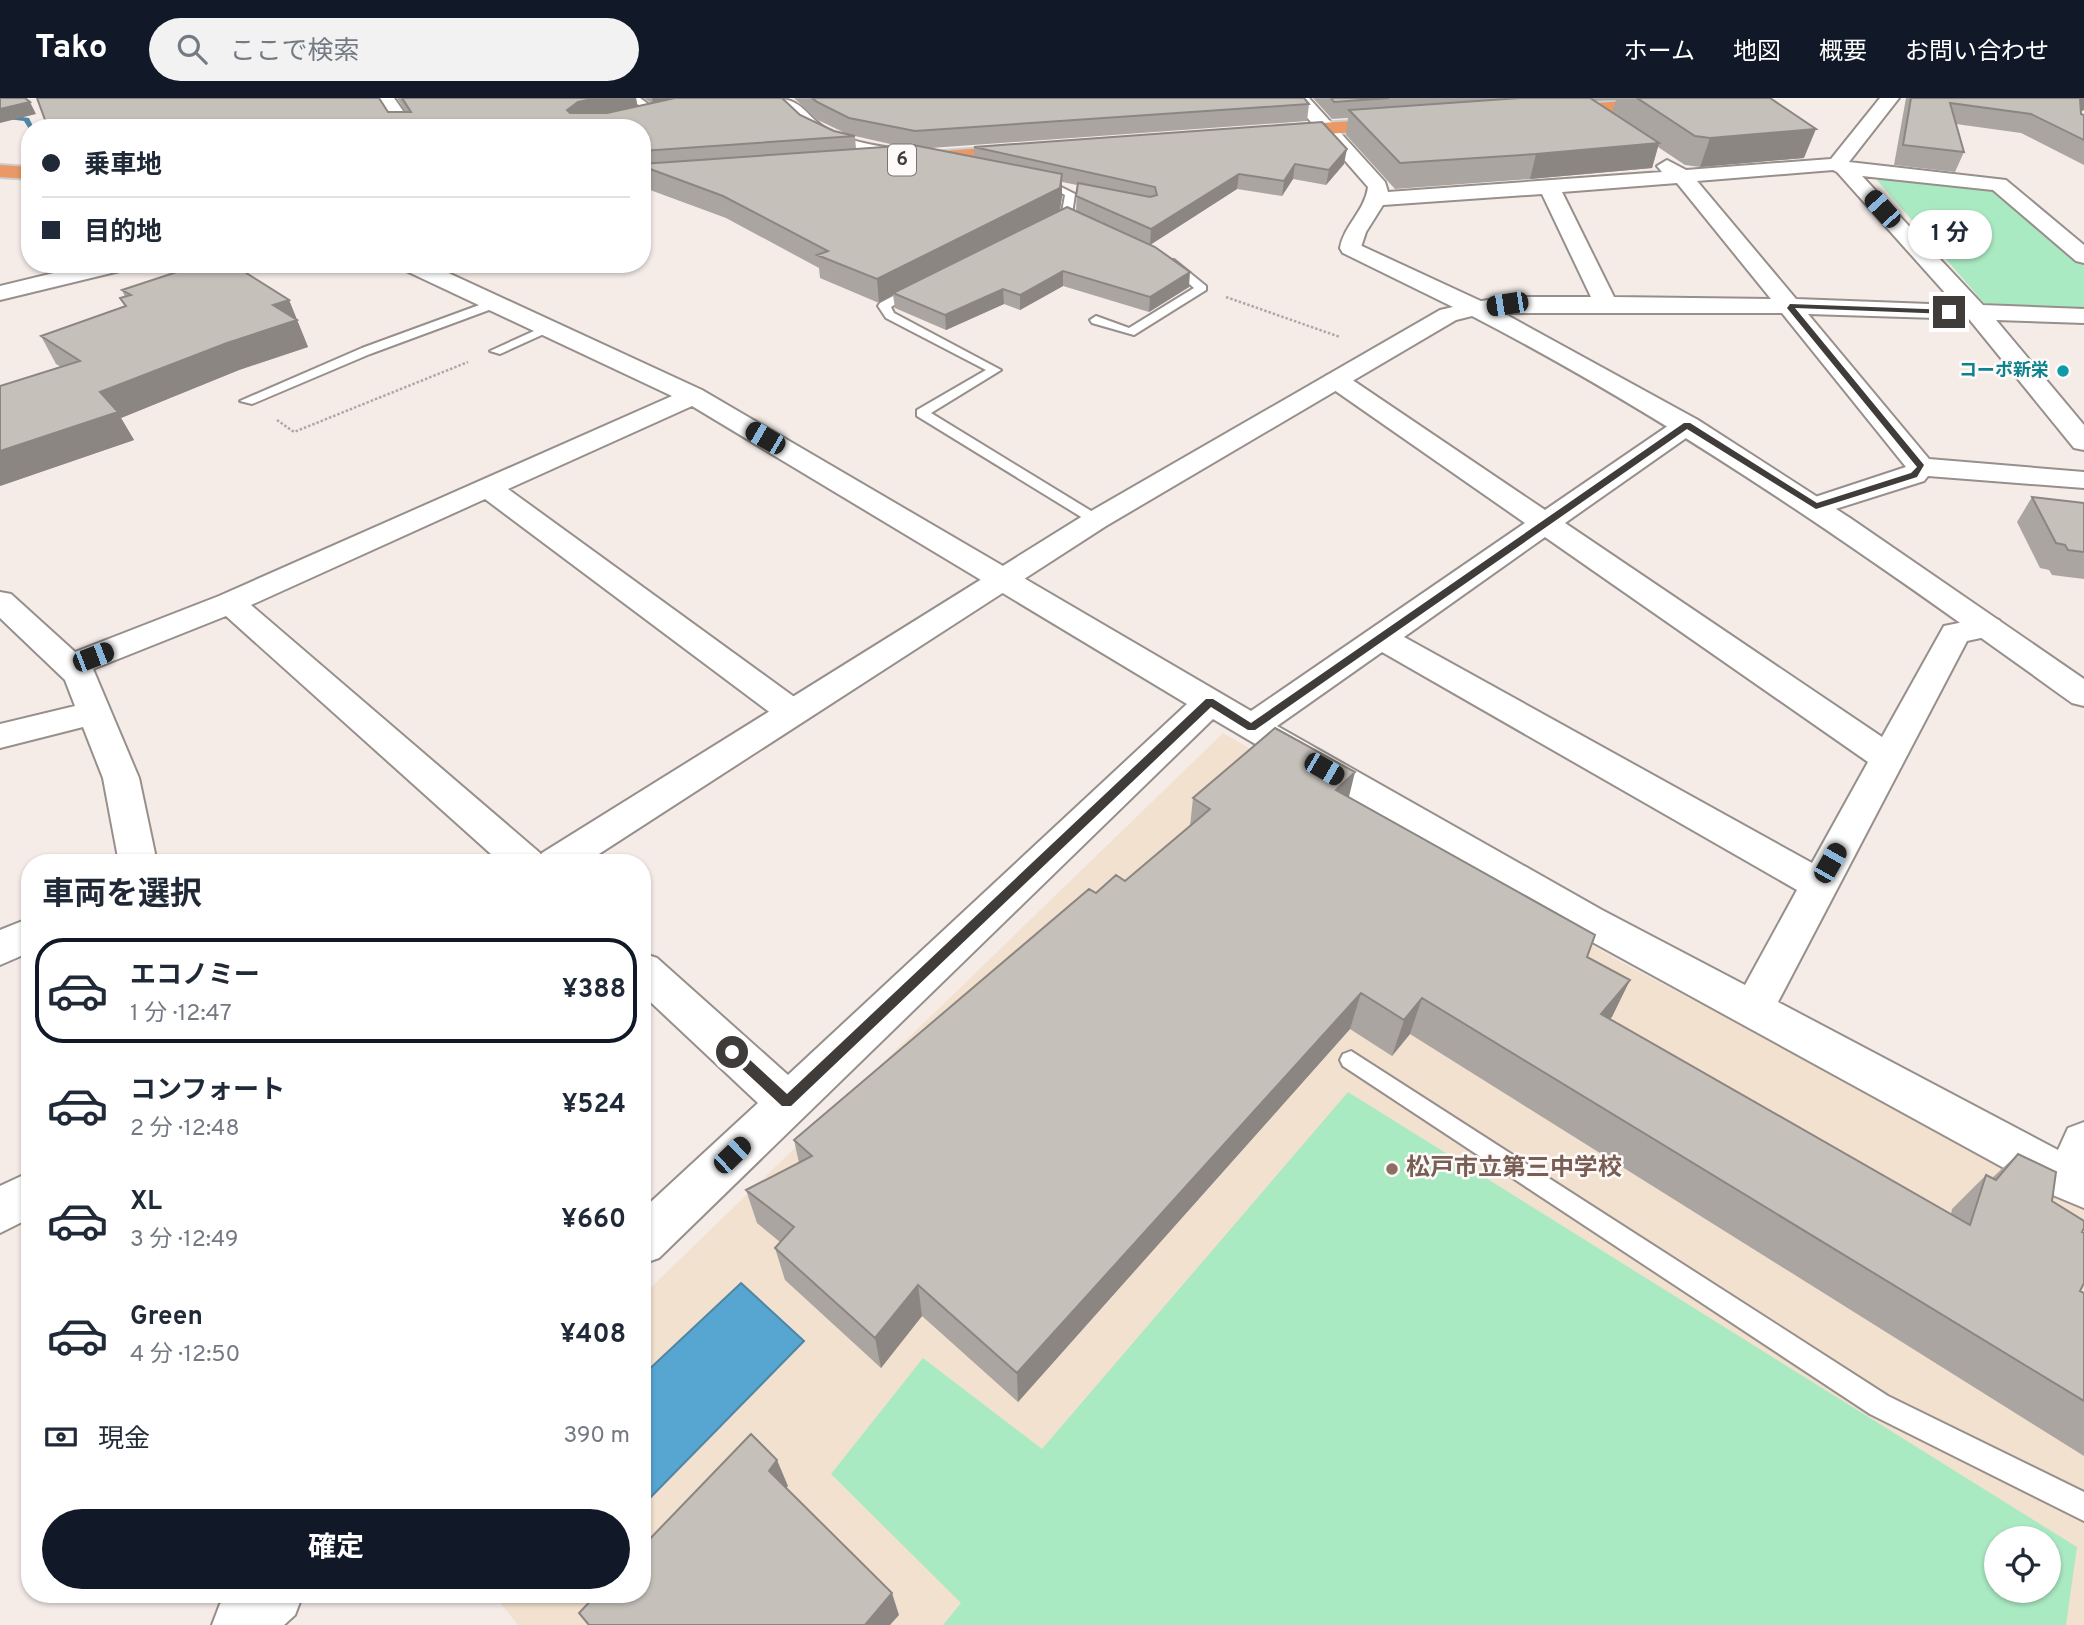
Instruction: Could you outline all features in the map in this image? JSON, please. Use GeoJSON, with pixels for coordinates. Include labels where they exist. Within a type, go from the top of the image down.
{"type":"FeatureCollection","features":[{"type":"Feature","properties":{"kind":"highway"},"geometry":{"type":"LineString","coordinates":[[1541,113],[1570,104],[1738,98]]}},
{"type":"Feature","properties":{"kind":"highway"},"geometry":{"type":"LineString","coordinates":[[1259,134],[1422,122]]}},
{"type":"Feature","properties":{"kind":"highway","name":"6"},"geometry":{"type":"LineString","coordinates":[[851,164],[1053,149]]}},
{"type":"Feature","properties":{"kind":"highway"},"geometry":{"type":"LineString","coordinates":[[0,172],[21,173]]}},
{"type":"Feature","properties":{"kind":"street"},"geometry":{"type":"LineString","coordinates":[[385,98],[400,119]]}},
{"type":"Feature","properties":{"kind":"street"},"geometry":{"type":"LineString","coordinates":[[779,98],[823,135],[869,150],[991,175]]}},
{"type":"Feature","properties":{"kind":"street"},"geometry":{"type":"LineString","coordinates":[[1299,98],[1378,186],[1379,199],[1351,238],[1351,248],[1477,309],[1687,425],[1816,506],[2084,695]]}},
{"type":"Feature","properties":{"kind":"street"},"geometry":{"type":"LineString","coordinates":[[1840,166],[1890,98]]}},
{"type":"Feature","properties":{"kind":"street"},"geometry":{"type":"LineString","coordinates":[[1570,104],[1612,128]]}},
{"type":"Feature","properties":{"kind":"street"},"geometry":{"type":"LineString","coordinates":[[628,118],[661,111]]}},
{"type":"Feature","properties":{"kind":"street"},"geometry":{"type":"LineString","coordinates":[[1653,156],[1683,177],[1921,467],[2084,480]]}},
{"type":"Feature","properties":{"kind":"street"},"geometry":{"type":"LineString","coordinates":[[1379,199],[1840,166],[1999,184],[2084,256]]}},
{"type":"Feature","properties":{"kind":"street"},"geometry":{"type":"LineString","coordinates":[[1840,166],[1976,313],[2084,442]]}},
{"type":"Feature","properties":{"kind":"street"},"geometry":{"type":"LineString","coordinates":[[1037,184],[1059,189]]}},
{"type":"Feature","properties":{"kind":"street"},"geometry":{"type":"LineString","coordinates":[[1549,187],[1606,304]]}},
{"type":"Feature","properties":{"kind":"street"},"geometry":{"type":"LineString","coordinates":[[0,293],[83,273]]}},
{"type":"Feature","properties":{"kind":"street"},"geometry":{"type":"LineString","coordinates":[[429,273],[693,396],[1251,727],[1588,921],[1753,1009],[2080,1170]]}},
{"type":"Feature","properties":{"kind":"street"},"geometry":{"type":"LineString","coordinates":[[570,854],[1096,520],[1448,315],[1507,304],[1606,304],[1790,306],[2084,316]]}},
{"type":"Feature","properties":{"kind":"street"},"geometry":{"type":"LineString","coordinates":[[1336,380],[1889,759]]}},
{"type":"Feature","properties":{"kind":"street"},"geometry":{"type":"LineString","coordinates":[[71,666],[230,604],[693,396]]}},
{"type":"Feature","properties":{"kind":"street"},"geometry":{"type":"LineString","coordinates":[[1251,727],[1687,425]]}},
{"type":"Feature","properties":{"kind":"street"},"geometry":{"type":"LineString","coordinates":[[1816,506],[1914,475],[1921,467]]}},
{"type":"Feature","properties":{"kind":"street"},"geometry":{"type":"LineString","coordinates":[[487,488],[792,712]]}},
{"type":"Feature","properties":{"kind":"street"},"geometry":{"type":"LineString","coordinates":[[230,604],[516,854]]}},
{"type":"Feature","properties":{"kind":"street"},"geometry":{"type":"LineString","coordinates":[[2,606],[80,675],[121,778],[136,854]]}},
{"type":"Feature","properties":{"kind":"street"},"geometry":{"type":"LineString","coordinates":[[1753,1009],[1955,633],[1988,627]]}},
{"type":"Feature","properties":{"kind":"street"},"geometry":{"type":"LineString","coordinates":[[1380,637],[1818,884]]}},
{"type":"Feature","properties":{"kind":"street"},"geometry":{"type":"LineString","coordinates":[[651,1233],[1210,702]]}},
{"type":"Feature","properties":{"kind":"street"},"geometry":{"type":"LineString","coordinates":[[0,736],[95,713]]}},
{"type":"Feature","properties":{"kind":"street"},"geometry":{"type":"LineString","coordinates":[[0,949],[21,938]]}},
{"type":"Feature","properties":{"kind":"street"},"geometry":{"type":"LineString","coordinates":[[651,977],[787,1102]]}},
{"type":"Feature","properties":{"kind":"street"},"geometry":{"type":"LineString","coordinates":[[0,1211],[21,1198]]}},
{"type":"Feature","properties":{"kind":"street"},"geometry":{"type":"LineString","coordinates":[[240,1625],[264,1603]]}},
{"type":"Feature","properties":{"kind":"lane"},"geometry":{"type":"LineString","coordinates":[[634,98],[661,111]]}},
{"type":"Feature","properties":{"kind":"lane"},"geometry":{"type":"LineString","coordinates":[[1059,189],[1085,192]]}},
{"type":"Feature","properties":{"kind":"lane"},"geometry":{"type":"LineString","coordinates":[[1043,226],[1073,217],[1070,194],[1059,189]]}},
{"type":"Feature","properties":{"kind":"lane"},"geometry":{"type":"LineString","coordinates":[[1096,320],[1130,332],[1202,288],[1157,254]]}},
{"type":"Feature","properties":{"kind":"lane"},"geometry":{"type":"LineString","coordinates":[[925,284],[890,300],[884,306],[890,315],[995,370],[922,413],[1096,520]]}},
{"type":"Feature","properties":{"kind":"lane"},"geometry":{"type":"LineString","coordinates":[[247,401],[366,351],[493,304]]}},
{"type":"Feature","properties":{"kind":"lane"},"geometry":{"type":"LineString","coordinates":[[496,351],[549,330]]}},
{"type":"Feature","properties":{"kind":"lane"},"geometry":{"type":"LineString","coordinates":[[1350,1060],[1879,1405],[2084,1507]]}},
{"type":"Feature","properties":{"kind":"path"},"geometry":{"type":"LineString","coordinates":[[1202,288],[1319,328],[1379,355]]}},
{"type":"Feature","properties":{"kind":"path"},"geometry":{"type":"LineString","coordinates":[[247,401],[294,432],[496,351]]}},
{"type":"Feature","properties":{"kind":"shaded area","name":"松戸市立第三中学校"},"geometry":{"type":"Polygon","coordinates":[[[1223,733],[1623,963],[2084,1207],[2084,1625],[518,1625],[500,1603],[651,1603],[651,1287],[1223,733]]]}},
{"type":"Feature","properties":{"kind":"green space"},"geometry":{"type":"Polygon","coordinates":[[[1876,179],[1999,191],[2084,264],[2084,308],[1984,303],[1876,179]]]}},
{"type":"Feature","properties":{"kind":"green space"},"geometry":{"type":"Polygon","coordinates":[[[1348,1092],[2043,1526],[1984,1526],[1984,1603],[2061,1603],[2061,1537],[2077,1547],[2066,1625],[943,1625],[961,1603],[831,1474],[923,1358],[1042,1449],[1348,1092]]]}},
{"type":"Feature","properties":{"kind":"water"},"geometry":{"type":"Polygon","coordinates":[[[741,1283],[804,1341],[651,1497],[651,1368],[741,1283]]]}},
{"type":"Feature","properties":{"kind":"building"},"geometry":{"type":"Polygon","coordinates":[[[0,98],[25,98],[30,102],[0,109],[0,98]]]}},
{"type":"Feature","properties":{"kind":"building"},"geometry":{"type":"Polygon","coordinates":[[[37,98],[379,98],[388,112],[411,112],[402,98],[597,98],[578,102],[567,110],[570,113],[607,113],[675,98],[782,98],[800,115],[834,131],[855,136],[651,150],[651,119],[45,119],[37,98]]]}},
{"type":"Feature","properties":{"kind":"building"},"geometry":{"type":"Polygon","coordinates":[[[812,98],[1304,98],[1309,104],[915,131],[849,118],[812,98]]]}},
{"type":"Feature","properties":{"kind":"building"},"geometry":{"type":"Polygon","coordinates":[[[1331,98],[1389,98],[1334,102],[1331,98]]]}},
{"type":"Feature","properties":{"kind":"building"},"geometry":{"type":"Polygon","coordinates":[[[1520,98],[1590,98],[1659,143],[1400,163],[1349,110],[1520,98]]]}},
{"type":"Feature","properties":{"kind":"building"},"geometry":{"type":"Polygon","coordinates":[[[1637,98],[1770,98],[1816,129],[1710,138],[1695,136],[1637,98]]]}},
{"type":"Feature","properties":{"kind":"building"},"geometry":{"type":"Polygon","coordinates":[[[1911,98],[2080,98],[2081,114],[2084,115],[2084,140],[2031,114],[1950,103],[1964,152],[1903,145],[1911,98]]]}},
{"type":"Feature","properties":{"kind":"building"},"geometry":{"type":"Polygon","coordinates":[[[1322,122],[1347,149],[1329,170],[1295,164],[1284,181],[1239,174],[1151,229],[1076,196],[1078,183],[1150,197],[1157,195],[1155,187],[974,147],[1322,122]]]}},
{"type":"Feature","properties":{"kind":"building"},"geometry":{"type":"Polygon","coordinates":[[[913,145],[1062,174],[1060,188],[877,279],[817,255],[828,251],[723,196],[651,169],[651,163],[913,145]]]}},
{"type":"Feature","properties":{"kind":"building"},"geometry":{"type":"Polygon","coordinates":[[[1067,207],[1155,247],[1190,272],[1150,297],[1063,271],[1020,295],[1003,289],[945,315],[893,293],[1067,207]]]}},
{"type":"Feature","properties":{"kind":"building"},"geometry":{"type":"Polygon","coordinates":[[[174,273],[246,273],[289,300],[273,305],[297,320],[227,343],[100,392],[118,412],[0,451],[0,386],[80,361],[41,336],[126,306],[120,298],[131,295],[122,290],[174,273]]]}},
{"type":"Feature","properties":{"kind":"building"},"geometry":{"type":"Polygon","coordinates":[[[2032,497],[2084,503],[2084,552],[2068,550],[2065,545],[2056,543],[2032,497]]]}},
{"type":"Feature","properties":{"kind":"building"},"geometry":{"type":"Polygon","coordinates":[[[1275,728],[1355,772],[1336,790],[1595,935],[1587,957],[1630,980],[1601,1014],[1970,1225],[1986,1175],[1996,1180],[2018,1154],[2056,1172],[2052,1201],[2084,1221],[2084,1283],[2080,1291],[2084,1293],[2084,1401],[1422,998],[1404,1020],[1361,993],[1017,1373],[918,1285],[875,1338],[775,1248],[794,1227],[746,1190],[812,1156],[794,1140],[1089,889],[1096,893],[1116,875],[1125,881],[1210,809],[1193,798],[1275,728]]]}},
{"type":"Feature","properties":{"kind":"building"},"geometry":{"type":"Polygon","coordinates":[[[751,1434],[777,1460],[769,1471],[892,1593],[865,1625],[589,1625],[579,1613],[588,1603],[651,1603],[651,1538],[751,1434]]]}},
{"type":"Feature","properties":{"kind":"waterway"},"geometry":{"type":"LineString","coordinates":[[0,116],[27,119]]}},
{"type":"Feature","properties":{"kind":"place","name":"コーポ新栄"},"geometry":{"type":"Point","coordinates":[2063,371]}},
{"type":"Feature","properties":{"kind":"place","name":"松戸市立第三中学校"},"geometry":{"type":"Point","coordinates":[1392,1169]}},
{"type":"Feature","properties":{"kind":"route"},"geometry":{"type":"LineString","coordinates":[[732,1052],[787,1102],[1210,702],[1251,727],[1687,425],[1816,506],[1914,475],[1921,467],[1790,306],[1949,312]]}}]}
